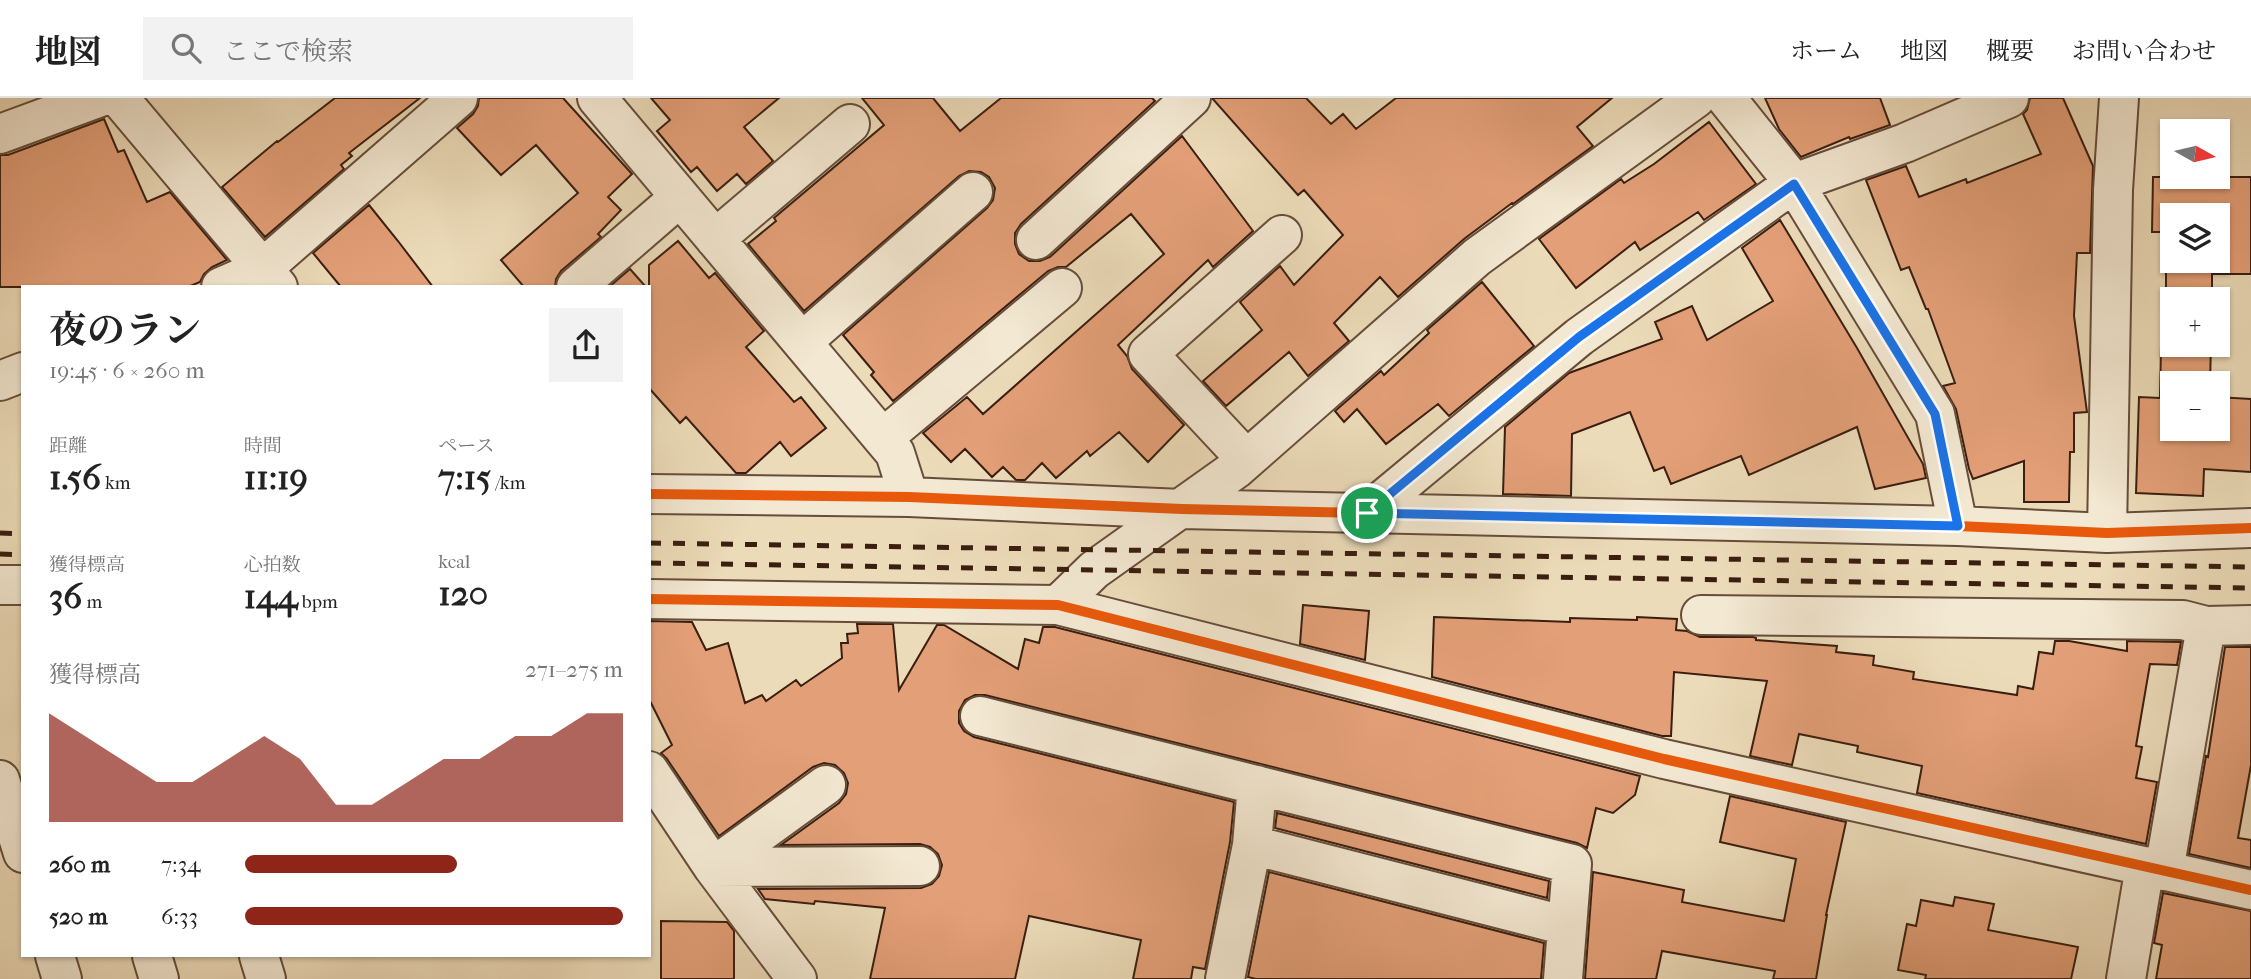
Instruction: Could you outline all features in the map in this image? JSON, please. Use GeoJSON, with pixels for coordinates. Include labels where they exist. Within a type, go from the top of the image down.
{"type":"FeatureCollection","features":[{"type":"Feature","properties":{"kind":"street"},"geometry":{"type":"LineString","coordinates":[[0,134],[99,98]]}},
{"type":"Feature","properties":{"kind":"street"},"geometry":{"type":"LineString","coordinates":[[119,98],[270,278]]}},
{"type":"Feature","properties":{"kind":"street"},"geometry":{"type":"LineString","coordinates":[[232,285],[270,278],[458,98]]}},
{"type":"Feature","properties":{"kind":"street"},"geometry":{"type":"LineString","coordinates":[[597,98],[895,453],[909,497]]}},
{"type":"Feature","properties":{"kind":"street"},"geometry":{"type":"LineString","coordinates":[[1036,240],[1191,98]]}},
{"type":"Feature","properties":{"kind":"street"},"geometry":{"type":"LineString","coordinates":[[1058,605],[1094,570],[1182,509],[1246,459],[1477,257],[1696,98]]}},
{"type":"Feature","properties":{"kind":"street"},"geometry":{"type":"LineString","coordinates":[[1726,98],[1794,184],[1935,414],[1958,526]]}},
{"type":"Feature","properties":{"kind":"street"},"geometry":{"type":"LineString","coordinates":[[1367,513],[1579,337],[1794,184],[1905,143],[2009,98]]}},
{"type":"Feature","properties":{"kind":"street"},"geometry":{"type":"LineString","coordinates":[[2107,533],[2113,190],[2119,98]]}},
{"type":"Feature","properties":{"kind":"street"},"geometry":{"type":"LineString","coordinates":[[715,239],[850,124]]}},
{"type":"Feature","properties":{"kind":"street"},"geometry":{"type":"LineString","coordinates":[[802,342],[973,192]]}},
{"type":"Feature","properties":{"kind":"street"},"geometry":{"type":"LineString","coordinates":[[578,285],[680,197]]}},
{"type":"Feature","properties":{"kind":"street"},"geometry":{"type":"LineString","coordinates":[[1246,459],[1148,354],[1282,235]]}},
{"type":"Feature","properties":{"kind":"street"},"geometry":{"type":"LineString","coordinates":[[883,438],[1062,288]]}},
{"type":"Feature","properties":{"kind":"street"},"geometry":{"type":"LineString","coordinates":[[0,381],[21,373]]}},
{"type":"Feature","properties":{"kind":"street"},"geometry":{"type":"LineString","coordinates":[[654,488],[1182,509],[1958,526],[2107,533],[2251,528]]}},
{"type":"Feature","properties":{"kind":"street"},"geometry":{"type":"LineString","coordinates":[[0,585],[21,585]]}},
{"type":"Feature","properties":{"kind":"street"},"geometry":{"type":"LineString","coordinates":[[651,599],[1058,605],[1664,759],[2251,890]]}},
{"type":"Feature","properties":{"kind":"street"},"geometry":{"type":"LineString","coordinates":[[1701,615],[2183,620],[2206,626],[2251,625]]}},
{"type":"Feature","properties":{"kind":"street"},"geometry":{"type":"LineString","coordinates":[[2126,979],[2154,869],[2206,626]]}},
{"type":"Feature","properties":{"kind":"street"},"geometry":{"type":"LineString","coordinates":[[980,716],[1572,864],[1563,979]]}},
{"type":"Feature","properties":{"kind":"street"},"geometry":{"type":"LineString","coordinates":[[651,774],[713,867],[797,979]]}},
{"type":"Feature","properties":{"kind":"street"},"geometry":{"type":"LineString","coordinates":[[0,780],[21,847]]}},
{"type":"Feature","properties":{"kind":"street"},"geometry":{"type":"LineString","coordinates":[[713,867],[826,785]]}},
{"type":"Feature","properties":{"kind":"street"},"geometry":{"type":"LineString","coordinates":[[1225,979],[1252,845],[1257,785]]}},
{"type":"Feature","properties":{"kind":"street"},"geometry":{"type":"LineString","coordinates":[[1252,845],[1567,926]]}},
{"type":"Feature","properties":{"kind":"street"},"geometry":{"type":"LineString","coordinates":[[713,867],[920,866]]}},
{"type":"Feature","properties":{"kind":"street"},"geometry":{"type":"LineString","coordinates":[[55,957],[62,979]]}},
{"type":"Feature","properties":{"kind":"street"},"geometry":{"type":"LineString","coordinates":[[152,957],[159,979]]}},
{"type":"Feature","properties":{"kind":"street"},"geometry":{"type":"LineString","coordinates":[[259,957],[266,979]]}},
{"type":"Feature","properties":{"kind":"building"},"geometry":{"type":"Polygon","coordinates":[[[335,98],[420,98],[349,153],[352,156],[341,165],[344,169],[265,237],[222,187],[277,141],[335,98]]]}},
{"type":"Feature","properties":{"kind":"building"},"geometry":{"type":"Polygon","coordinates":[[[479,98],[563,98],[632,174],[608,197],[621,210],[598,234],[601,237],[561,271],[555,285],[522,285],[501,260],[578,193],[536,145],[501,175],[457,128],[478,106],[479,98]]]}},
{"type":"Feature","properties":{"kind":"building"},"geometry":{"type":"Polygon","coordinates":[[[651,98],[779,98],[744,127],[773,161],[746,184],[737,174],[717,191],[697,167],[691,172],[657,131],[670,120],[651,98]]]}},
{"type":"Feature","properties":{"kind":"building"},"geometry":{"type":"Polygon","coordinates":[[[862,98],[933,98],[960,131],[1001,98],[1152,98],[1155,101],[1021,224],[1015,233],[1019,254],[1029,261],[1050,257],[1182,136],[1253,231],[1213,267],[1208,260],[1118,345],[1127,356],[1132,369],[1184,425],[1148,462],[1119,432],[1090,456],[1087,451],[1056,478],[1042,463],[1025,480],[1016,480],[1003,467],[992,477],[965,449],[951,462],[923,433],[967,397],[983,414],[1164,254],[1131,214],[1066,267],[1048,271],[893,401],[871,375],[874,372],[843,335],[987,208],[993,200],[995,188],[989,177],[981,172],[969,171],[959,176],[804,311],[748,244],[776,221],[774,218],[884,125],[862,98]]]}},
{"type":"Feature","properties":{"kind":"building"},"geometry":{"type":"Polygon","coordinates":[[[1212,98],[1306,98],[1331,124],[1343,114],[1356,129],[1396,98],[1612,98],[1577,127],[1593,146],[1464,239],[1398,297],[1380,277],[1334,323],[1349,341],[1308,376],[1289,352],[1226,406],[1203,381],[1262,330],[1240,302],[1280,266],[1294,285],[1343,235],[1304,190],[1298,195],[1212,98]]]}},
{"type":"Feature","properties":{"kind":"building"},"geometry":{"type":"Polygon","coordinates":[[[1765,98],[1880,98],[1890,125],[1850,139],[1849,137],[1801,157],[1779,129],[1765,98]]]}},
{"type":"Feature","properties":{"kind":"building"},"geometry":{"type":"Polygon","coordinates":[[[2030,98],[2063,98],[2093,166],[2090,253],[2077,253],[2074,316],[2087,412],[2074,413],[2074,452],[2070,452],[2069,502],[2024,502],[2024,461],[1973,479],[1956,409],[1943,386],[1955,383],[1928,309],[1909,267],[1901,270],[1866,180],[1906,166],[1919,197],[1966,179],[1967,183],[2041,154],[2023,114],[2030,98]]]}},
{"type":"Feature","properties":{"kind":"building"},"geometry":{"type":"Polygon","coordinates":[[[104,119],[118,152],[124,150],[147,202],[170,192],[227,260],[212,267],[200,282],[193,285],[0,287],[0,155],[8,155],[104,119]]]}},
{"type":"Feature","properties":{"kind":"building"},"geometry":{"type":"Polygon","coordinates":[[[1709,122],[1756,184],[1704,220],[1698,212],[1640,250],[1635,242],[1576,288],[1539,239],[1621,179],[1624,183],[1654,164],[1709,122]]]}},
{"type":"Feature","properties":{"kind":"building"},"geometry":{"type":"Polygon","coordinates":[[[2153,177],[2160,177],[2160,189],[2230,189],[2230,177],[2251,177],[2251,274],[2212,274],[2212,287],[2166,287],[2166,273],[2230,273],[2230,203],[2160,203],[2160,232],[2152,232],[2153,177]]]}},
{"type":"Feature","properties":{"kind":"building"},"geometry":{"type":"Polygon","coordinates":[[[369,205],[431,285],[339,285],[313,253],[369,205]]]}},
{"type":"Feature","properties":{"kind":"building"},"geometry":{"type":"Polygon","coordinates":[[[1780,220],[1923,464],[1926,478],[1875,489],[1857,427],[1749,475],[1741,456],[1671,484],[1664,467],[1654,471],[1630,412],[1572,434],[1571,496],[1503,494],[1505,427],[1569,373],[1662,339],[1655,322],[1692,306],[1707,340],[1773,301],[1742,248],[1780,220]]]}},
{"type":"Feature","properties":{"kind":"building"},"geometry":{"type":"Polygon","coordinates":[[[678,241],[709,278],[715,273],[764,331],[746,347],[794,402],[801,397],[826,428],[791,456],[780,442],[746,473],[736,473],[686,417],[680,423],[651,390],[649,265],[678,241]]]}},
{"type":"Feature","properties":{"kind":"building"},"geometry":{"type":"Polygon","coordinates":[[[630,269],[644,285],[611,285],[630,269]]]}},
{"type":"Feature","properties":{"kind":"building"},"geometry":{"type":"Polygon","coordinates":[[[1482,282],[1534,346],[1449,416],[1438,404],[1386,444],[1357,409],[1344,422],[1335,411],[1381,371],[1384,375],[1429,333],[1427,330],[1482,282]]]}},
{"type":"Feature","properties":{"kind":"building"},"geometry":{"type":"Polygon","coordinates":[[[2161,357],[2211,357],[2210,371],[2161,371],[2161,357]]]}},
{"type":"Feature","properties":{"kind":"building"},"geometry":{"type":"Polygon","coordinates":[[[2139,397],[2160,398],[2160,441],[2230,441],[2230,398],[2251,399],[2251,472],[2204,469],[2203,496],[2136,493],[2139,397]]]}},
{"type":"Feature","properties":{"kind":"building"},"geometry":{"type":"Polygon","coordinates":[[[1303,605],[1369,611],[1365,660],[1300,644],[1303,605]]]}},
{"type":"Feature","properties":{"kind":"building"},"geometry":{"type":"Polygon","coordinates":[[[1434,617],[1570,622],[1570,618],[1677,619],[1676,630],[1687,631],[1700,637],[1753,637],[1756,640],[1837,646],[1836,652],[1874,656],[1873,665],[1914,672],[1913,679],[2017,695],[2018,686],[2033,689],[2039,652],[2053,654],[2055,641],[2127,651],[2127,641],[2181,642],[2177,665],[2150,664],[2136,746],[2142,747],[2136,778],[2157,782],[2146,844],[1917,793],[1922,766],[1857,752],[1858,746],[1799,734],[1792,765],[1750,756],[1767,681],[1674,672],[1671,736],[1662,736],[1432,677],[1434,617]]]}},
{"type":"Feature","properties":{"kind":"building"},"geometry":{"type":"Polygon","coordinates":[[[651,621],[692,622],[706,650],[728,643],[745,703],[762,695],[766,701],[796,680],[801,686],[842,658],[841,643],[848,643],[847,634],[858,633],[857,624],[893,624],[899,690],[937,625],[944,625],[1018,669],[1025,639],[1039,643],[1043,627],[1055,627],[1640,776],[1635,795],[1613,813],[1596,808],[1587,848],[1577,843],[985,695],[975,695],[965,700],[959,711],[959,723],[964,731],[974,737],[1234,802],[1230,842],[1205,969],[1193,967],[1191,979],[1133,979],[1141,940],[1029,916],[1015,979],[870,979],[885,908],[765,899],[758,889],[921,888],[932,884],[939,876],[942,865],[938,854],[930,847],[920,844],[781,845],[839,803],[846,794],[848,783],[844,773],[835,765],[824,763],[813,767],[719,836],[661,753],[672,745],[651,703],[651,621]]]}},
{"type":"Feature","properties":{"kind":"building"},"geometry":{"type":"Polygon","coordinates":[[[2225,647],[2251,647],[2251,765],[2238,838],[2251,840],[2251,868],[2189,854],[2225,647]]]}},
{"type":"Feature","properties":{"kind":"building"},"geometry":{"type":"Polygon","coordinates":[[[1730,796],[1846,822],[1826,915],[1816,979],[1773,979],[1775,971],[1662,951],[1656,979],[1585,979],[1593,872],[1684,890],[1682,902],[1784,921],[1796,859],[1720,842],[1730,796]]]}},
{"type":"Feature","properties":{"kind":"building"},"geometry":{"type":"Polygon","coordinates":[[[1277,813],[1549,881],[1547,898],[1275,828],[1277,813]]]}},
{"type":"Feature","properties":{"kind":"building"},"geometry":{"type":"Polygon","coordinates":[[[1269,872],[1544,943],[1541,979],[1248,977],[1269,872]]]}},
{"type":"Feature","properties":{"kind":"building"},"geometry":{"type":"Polygon","coordinates":[[[2163,893],[2251,911],[2251,979],[2156,979],[2162,945],[2154,943],[2163,893]]]}},
{"type":"Feature","properties":{"kind":"building"},"geometry":{"type":"Polygon","coordinates":[[[1955,897],[1994,904],[1988,930],[2078,947],[2071,979],[1925,979],[1926,975],[1898,970],[1907,924],[1916,926],[1921,900],[1953,906],[1955,897]]]}},
{"type":"Feature","properties":{"kind":"building"},"geometry":{"type":"Polygon","coordinates":[[[661,921],[727,922],[734,931],[734,979],[661,979],[661,921]]]}},
{"type":"Feature","properties":{"kind":"railway"},"geometry":{"type":"LineString","coordinates":[[0,533],[21,534]]}},
{"type":"Feature","properties":{"kind":"railway"},"geometry":{"type":"LineString","coordinates":[[651,543],[2251,567]]}},
{"type":"Feature","properties":{"kind":"railway"},"geometry":{"type":"LineString","coordinates":[[0,554],[21,555]]}},
{"type":"Feature","properties":{"kind":"railway"},"geometry":{"type":"LineString","coordinates":[[651,563],[2251,588]]}},
{"type":"Feature","properties":{"kind":"cycle path"},"geometry":{"type":"LineString","coordinates":[[651,494],[909,497],[1182,509],[1958,526],[2107,533],[2251,528]]}},
{"type":"Feature","properties":{"kind":"cycle path"},"geometry":{"type":"LineString","coordinates":[[651,599],[1058,605],[1664,759],[2251,890]]}},
{"type":"Feature","properties":{"kind":"route"},"geometry":{"type":"LineString","coordinates":[[1794,184],[1935,414],[1958,526],[1564,518],[1367,513],[1579,337],[1794,184]]}}]}
